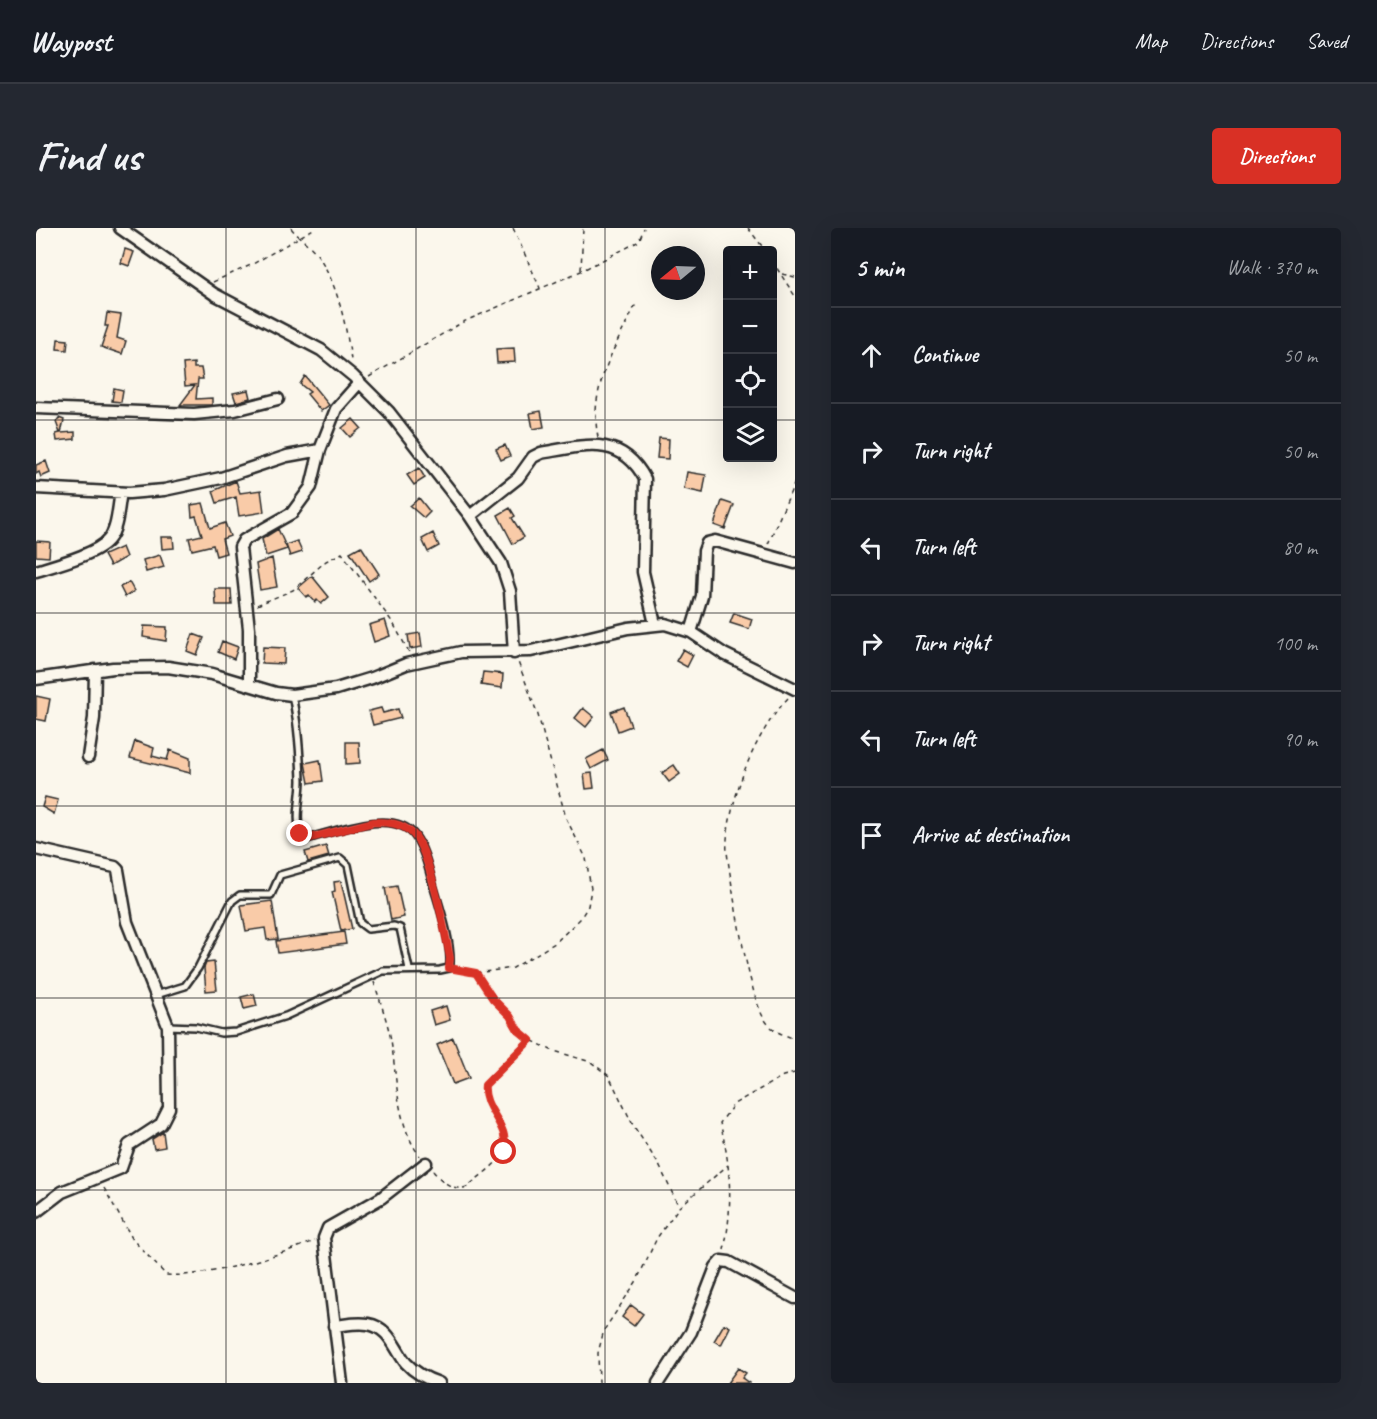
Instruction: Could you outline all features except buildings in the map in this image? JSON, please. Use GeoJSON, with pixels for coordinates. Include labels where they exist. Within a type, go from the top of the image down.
{"type":"FeatureCollection","features":[{"type":"Feature","properties":{"kind":"street"},"geometry":{"type":"LineString","coordinates":[[120,228],[201,285],[321,350],[356,380],[406,433],[470,516],[506,575],[510,591],[514,653]]}},
{"type":"Feature","properties":{"kind":"street"},"geometry":{"type":"LineString","coordinates":[[249,684],[247,609],[239,557],[242,543],[292,513],[310,487],[320,450],[336,408],[356,380]]}},
{"type":"Feature","properties":{"kind":"street"},"geometry":{"type":"LineString","coordinates":[[36,408],[222,413],[278,399]]}},
{"type":"Feature","properties":{"kind":"street"},"geometry":{"type":"LineString","coordinates":[[470,516],[518,478],[536,455],[599,444],[630,461],[645,479],[643,572],[654,624]]}},
{"type":"Feature","properties":{"kind":"street"},"geometry":{"type":"LineString","coordinates":[[36,488],[121,493],[195,485],[287,456],[320,450]]}},
{"type":"Feature","properties":{"kind":"street"},"geometry":{"type":"LineString","coordinates":[[36,571],[68,560],[108,540],[113,530],[121,493]]}},
{"type":"Feature","properties":{"kind":"street"},"geometry":{"type":"LineString","coordinates":[[691,632],[702,596],[704,551],[707,543],[715,541],[795,563]]}},
{"type":"Feature","properties":{"kind":"street"},"geometry":{"type":"LineString","coordinates":[[36,680],[94,670],[168,668],[212,674],[292,695],[336,689],[413,662],[461,652],[514,653],[654,624],[676,626],[691,632],[792,693]]}},
{"type":"Feature","properties":{"kind":"street"},"geometry":{"type":"LineString","coordinates":[[88,757],[94,718],[94,670]]}},
{"type":"Feature","properties":{"kind":"street"},"geometry":{"type":"LineString","coordinates":[[36,849],[117,869],[127,922],[168,1026],[169,1108],[166,1118],[129,1145],[121,1168],[62,1192],[36,1212]]}},
{"type":"Feature","properties":{"kind":"street"},"geometry":{"type":"LineString","coordinates":[[342,1383],[324,1238],[328,1228],[333,1224],[381,1198],[426,1163]]}},
{"type":"Feature","properties":{"kind":"street"},"geometry":{"type":"LineString","coordinates":[[658,1383],[691,1332],[716,1267],[721,1261],[729,1262],[795,1298]]}},
{"type":"Feature","properties":{"kind":"street"},"geometry":{"type":"LineString","coordinates":[[334,1326],[368,1324],[380,1328],[388,1335],[407,1364],[417,1373],[439,1383]]}},
{"type":"Feature","properties":{"kind":"lane"},"geometry":{"type":"LineString","coordinates":[[168,1026],[196,1027],[221,1033],[236,1032],[286,1016],[383,971],[409,969],[430,971],[449,968],[450,958],[435,892],[422,850],[414,834],[402,826],[374,822],[306,839],[300,834],[297,717],[292,695]]}},
{"type":"Feature","properties":{"kind":"lane"},"geometry":{"type":"LineString","coordinates":[[156,995],[185,986],[198,968],[232,901],[240,895],[271,895],[280,875],[340,858],[348,865],[360,923],[368,929],[394,926],[400,928],[409,969]]}},
{"type":"Feature","properties":{"kind":"path"},"geometry":{"type":"LineString","coordinates":[[291,228],[327,268],[346,330],[356,380],[439,334],[581,271],[639,241],[644,228]]}},
{"type":"Feature","properties":{"kind":"path"},"geometry":{"type":"LineString","coordinates":[[201,285],[236,273],[315,228]]}},
{"type":"Feature","properties":{"kind":"path"},"geometry":{"type":"LineString","coordinates":[[513,228],[540,289]]}},
{"type":"Feature","properties":{"kind":"path"},"geometry":{"type":"LineString","coordinates":[[581,271],[583,228]]}},
{"type":"Feature","properties":{"kind":"path"},"geometry":{"type":"LineString","coordinates":[[748,228],[762,246]]}},
{"type":"Feature","properties":{"kind":"path"},"geometry":{"type":"LineString","coordinates":[[777,268],[795,296]]}},
{"type":"Feature","properties":{"kind":"path"},"geometry":{"type":"LineString","coordinates":[[781,274],[795,277]]}},
{"type":"Feature","properties":{"kind":"path"},"geometry":{"type":"LineString","coordinates":[[599,444],[595,425],[598,387],[609,358],[636,304]]}},
{"type":"Feature","properties":{"kind":"path"},"geometry":{"type":"LineString","coordinates":[[764,554],[795,482]]}},
{"type":"Feature","properties":{"kind":"path"},"geometry":{"type":"LineString","coordinates":[[247,609],[293,590],[326,561],[342,553],[393,623],[413,662]]}},
{"type":"Feature","properties":{"kind":"path"},"geometry":{"type":"LineString","coordinates":[[449,968],[476,973],[513,968],[555,944],[580,919],[588,906],[591,889],[586,858],[566,818],[538,715],[514,653]]}},
{"type":"Feature","properties":{"kind":"path"},"geometry":{"type":"LineString","coordinates":[[792,693],[776,712],[757,742],[744,773],[729,822],[727,850],[746,957],[763,1019],[774,1032],[795,1038]]}},
{"type":"Feature","properties":{"kind":"path"},"geometry":{"type":"LineString","coordinates":[[476,973],[493,999],[510,1016],[518,1030],[530,1040],[571,1057],[591,1062],[609,1076],[622,1098],[633,1125],[659,1165],[679,1207]]}},
{"type":"Feature","properties":{"kind":"path"},"geometry":{"type":"LineString","coordinates":[[372,976],[390,1036],[402,1115],[409,1136],[438,1178],[461,1190],[501,1156],[506,1144],[501,1124],[486,1100],[485,1085],[530,1040]]}},
{"type":"Feature","properties":{"kind":"path"},"geometry":{"type":"LineString","coordinates":[[721,1261],[729,1216],[728,1165],[720,1123],[734,1104],[783,1076],[795,1073]]}},
{"type":"Feature","properties":{"kind":"path"},"geometry":{"type":"LineString","coordinates":[[599,1383],[597,1353],[604,1330],[636,1282],[657,1238],[679,1207],[728,1165]]}},
{"type":"Feature","properties":{"kind":"path"},"geometry":{"type":"LineString","coordinates":[[99,1177],[128,1233],[153,1264],[166,1275],[182,1276],[210,1272],[324,1238]]}},
{"type":"Feature","properties":{"kind":"route"},"geometry":{"type":"LineString","coordinates":[[300,834],[306,839],[374,822],[385,822],[402,826],[414,834],[422,850],[435,892],[450,958],[449,968],[476,973],[493,999],[510,1016],[523,1036],[530,1040],[487,1080],[485,1085],[486,1100],[501,1124],[506,1144],[504,1152]]}}]}
